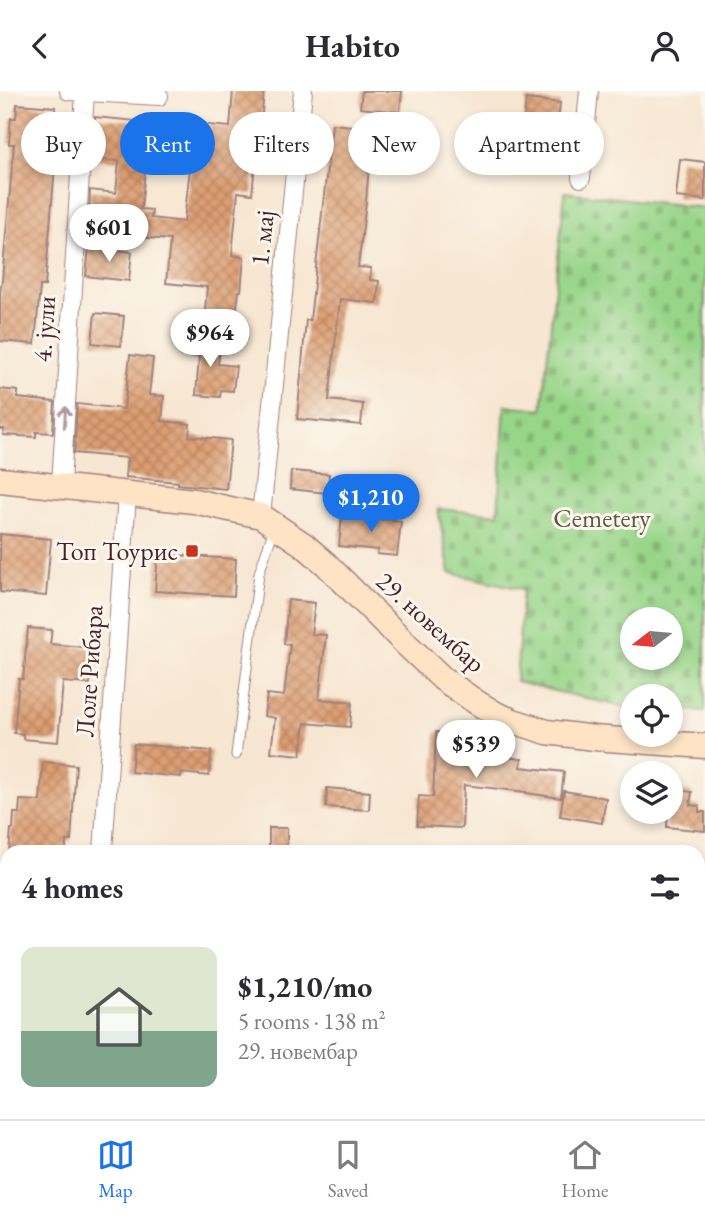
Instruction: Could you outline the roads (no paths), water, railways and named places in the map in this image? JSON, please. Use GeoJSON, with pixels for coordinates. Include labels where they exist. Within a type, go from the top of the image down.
{"type":"FeatureCollection","features":[{"type":"Feature","properties":{"kind":"main road"},"geometry":{"type":"LineString","coordinates":[[0,480],[194,501],[268,521]]}},
{"type":"Feature","properties":{"kind":"main road","name":"29. новембар"},"geometry":{"type":"LineString","coordinates":[[268,521],[304,545],[326,564],[443,679],[496,714],[513,722],[547,731],[594,739],[705,746]]}},
{"type":"Feature","properties":{"kind":"street","name":"1. мај"},"geometry":{"type":"LineString","coordinates":[[268,521],[303,91]]}},
{"type":"Feature","properties":{"kind":"street"},"geometry":{"type":"LineString","coordinates":[[580,178],[589,91]]}},
{"type":"Feature","properties":{"kind":"street","name":"4. јули"},"geometry":{"type":"LineString","coordinates":[[61,485],[77,92],[159,96]]}},
{"type":"Feature","properties":{"kind":"street","name":"Лоле Рибара"},"geometry":{"type":"LineString","coordinates":[[103,845],[127,494]]}},
{"type":"Feature","properties":{"kind":"lane"},"geometry":{"type":"LineString","coordinates":[[236,755],[268,521]]}},
{"type":"Feature","properties":{"kind":"place","name":"Топ Тоурис"},"geometry":{"type":"Point","coordinates":[192,551]}},
{"type":"Feature","properties":{"kind":"park label","name":"Cemetery"},"geometry":{"type":"Point","coordinates":[602,518]}}]}
